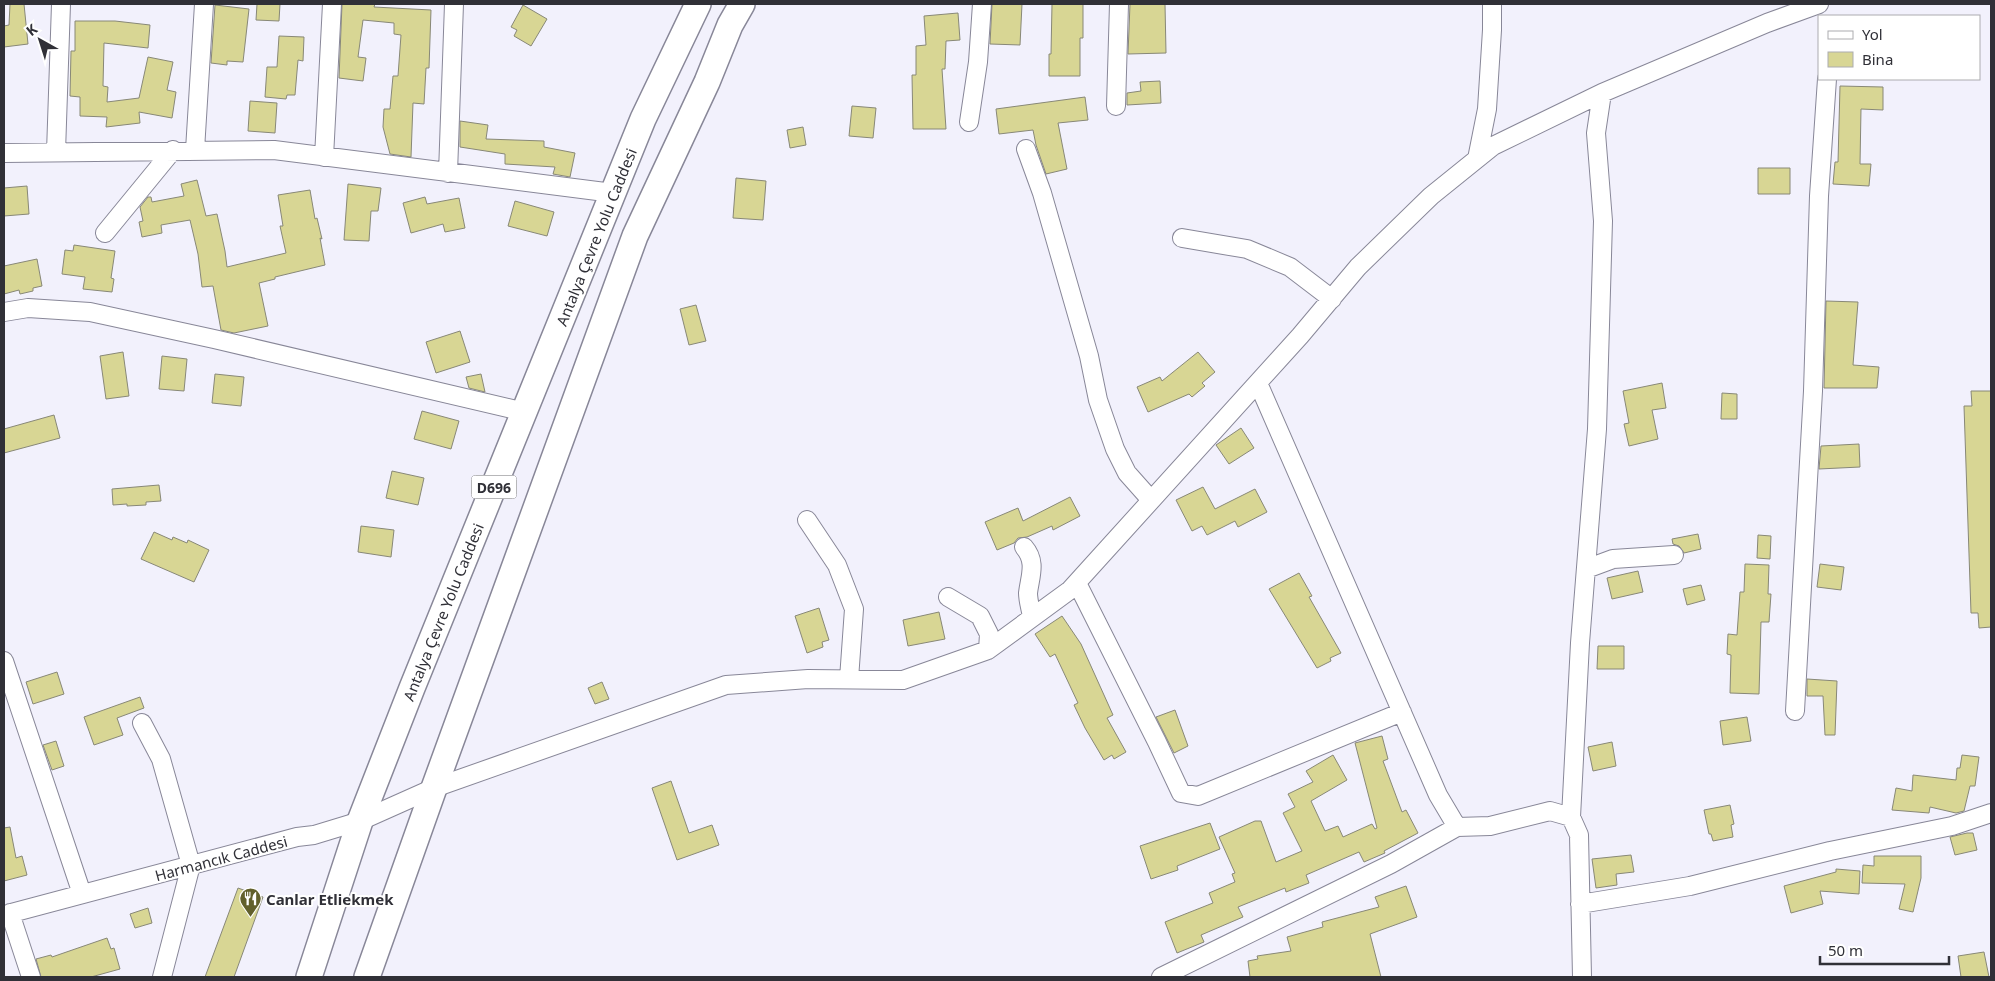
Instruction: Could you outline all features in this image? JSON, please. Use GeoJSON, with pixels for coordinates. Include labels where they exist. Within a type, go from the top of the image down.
{"type":"FeatureCollection","features":[{"type":"Feature","properties":{"kind":"highway","name":"Antalya Çevre Yolu Caddesi"},"geometry":{"type":"LineString","coordinates":[[309,977],[360,821],[643,119],[698,4]]}},
{"type":"Feature","properties":{"kind":"highway","name":"D696"},"geometry":{"type":"LineString","coordinates":[[367,977],[635,236],[707,82],[730,26],[742,4]]}},
{"type":"Feature","properties":{"kind":"street"},"geometry":{"type":"LineString","coordinates":[[56,152],[61,4]]}},
{"type":"Feature","properties":{"kind":"street"},"geometry":{"type":"LineString","coordinates":[[195,150],[204,4]]}},
{"type":"Feature","properties":{"kind":"street"},"geometry":{"type":"LineString","coordinates":[[324,157],[332,4]]}},
{"type":"Feature","properties":{"kind":"street"},"geometry":{"type":"LineString","coordinates":[[448,173],[454,4]]}},
{"type":"Feature","properties":{"kind":"street"},"geometry":{"type":"LineString","coordinates":[[969,122],[978,62],[982,4]]}},
{"type":"Feature","properties":{"kind":"street"},"geometry":{"type":"LineString","coordinates":[[1116,106],[1119,4]]}},
{"type":"Feature","properties":{"kind":"street"},"geometry":{"type":"LineString","coordinates":[[1477,159],[1487,109],[1492,4]]}},
{"type":"Feature","properties":{"kind":"street"},"geometry":{"type":"LineString","coordinates":[[1821,4],[1828,15]]}},
{"type":"Feature","properties":{"kind":"street","name":"Harmancık Caddesi"},"geometry":{"type":"LineString","coordinates":[[7,914],[297,837],[314,835],[360,821],[434,788],[726,685],[808,679],[903,680],[988,650],[1070,590],[1358,268],[1431,196],[1493,146],[1602,93],[1767,22],[1821,4]]}},
{"type":"Feature","properties":{"kind":"street"},"geometry":{"type":"LineString","coordinates":[[1794,711],[1812,401],[1820,196],[1827,80]]}},
{"type":"Feature","properties":{"kind":"street"},"geometry":{"type":"LineString","coordinates":[[1582,977],[1579,835],[1571,817],[1580,643],[1597,419],[1603,221],[1596,133],[1602,93]]}},
{"type":"Feature","properties":{"kind":"street"},"geometry":{"type":"LineString","coordinates":[[1026,149],[1042,193],[1089,356],[1098,400],[1115,449],[1127,472],[1152,500]]}},
{"type":"Feature","properties":{"kind":"street"},"geometry":{"type":"LineString","coordinates":[[105,233],[173,150]]}},
{"type":"Feature","properties":{"kind":"street"},"geometry":{"type":"LineString","coordinates":[[4,153],[274,150],[613,193]]}},
{"type":"Feature","properties":{"kind":"street"},"geometry":{"type":"LineString","coordinates":[[1182,238],[1247,250],[1290,267],[1332,299]]}},
{"type":"Feature","properties":{"kind":"street"},"geometry":{"type":"LineString","coordinates":[[4,312],[28,308],[90,312],[525,412]]}},
{"type":"Feature","properties":{"kind":"street"},"geometry":{"type":"LineString","coordinates":[[1258,382],[1438,795],[1457,826]]}},
{"type":"Feature","properties":{"kind":"street"},"geometry":{"type":"LineString","coordinates":[[807,520],[837,565],[854,609],[849,679]]}},
{"type":"Feature","properties":{"kind":"street"},"geometry":{"type":"LineString","coordinates":[[1024,547],[1030,554],[1033,562],[1028,595],[1032,617]]}},
{"type":"Feature","properties":{"kind":"street"},"geometry":{"type":"LineString","coordinates":[[1586,569],[1613,559],[1674,555]]}},
{"type":"Feature","properties":{"kind":"street"},"geometry":{"type":"LineString","coordinates":[[1077,583],[1153,733],[1181,794],[1198,796],[1402,712]]}},
{"type":"Feature","properties":{"kind":"street"},"geometry":{"type":"LineString","coordinates":[[948,597],[980,616],[989,634],[988,650]]}},
{"type":"Feature","properties":{"kind":"street"},"geometry":{"type":"LineString","coordinates":[[4,661],[82,894]]}},
{"type":"Feature","properties":{"kind":"street"},"geometry":{"type":"LineString","coordinates":[[142,723],[161,759],[191,865],[162,977]]}},
{"type":"Feature","properties":{"kind":"street"},"geometry":{"type":"LineString","coordinates":[[1161,977],[1391,864],[1457,826],[1490,826],[1550,811],[1571,817]]}},
{"type":"Feature","properties":{"kind":"street"},"geometry":{"type":"LineString","coordinates":[[1580,904],[1690,886],[1830,851],[1952,826],[1991,812]]}},
{"type":"Feature","properties":{"kind":"street"},"geometry":{"type":"LineString","coordinates":[[7,914],[31,977]]}},
{"type":"Feature","properties":{"kind":"building"},"geometry":{"type":"Polygon","coordinates":[[[10,4],[24,4],[28,44],[4,47],[4,26],[9,25],[10,4]]]}},
{"type":"Feature","properties":{"kind":"building"},"geometry":{"type":"Polygon","coordinates":[[[257,4],[280,4],[279,21],[256,20],[257,4]]]}},
{"type":"Feature","properties":{"kind":"building"},"geometry":{"type":"Polygon","coordinates":[[[342,4],[375,4],[374,7],[431,10],[429,68],[426,68],[424,104],[413,103],[411,157],[390,154],[383,127],[384,109],[390,109],[393,76],[398,76],[401,35],[394,34],[394,23],[363,20],[358,57],[366,58],[363,81],[339,78],[342,4]]]}},
{"type":"Feature","properties":{"kind":"building"},"geometry":{"type":"Polygon","coordinates":[[[992,4],[1022,4],[1020,45],[990,44],[992,4]]]}},
{"type":"Feature","properties":{"kind":"building"},"geometry":{"type":"Polygon","coordinates":[[[1052,4],[1083,4],[1083,38],[1080,38],[1080,76],[1049,76],[1052,4]]]}},
{"type":"Feature","properties":{"kind":"building"},"geometry":{"type":"Polygon","coordinates":[[[1130,4],[1165,4],[1166,53],[1128,54],[1130,4]]]}},
{"type":"Feature","properties":{"kind":"building"},"geometry":{"type":"Polygon","coordinates":[[[215,5],[249,9],[243,62],[227,61],[227,65],[211,63],[215,5]]]}},
{"type":"Feature","properties":{"kind":"building"},"geometry":{"type":"Polygon","coordinates":[[[523,5],[547,19],[531,46],[514,36],[517,30],[511,27],[523,5]]]}},
{"type":"Feature","properties":{"kind":"building"},"geometry":{"type":"Polygon","coordinates":[[[958,13],[960,40],[946,41],[945,69],[942,69],[946,129],[913,129],[912,75],[916,75],[916,46],[926,45],[924,16],[958,13]]]}},
{"type":"Feature","properties":{"kind":"building"},"geometry":{"type":"Polygon","coordinates":[[[75,21],[115,21],[150,25],[148,48],[104,43],[103,86],[108,87],[107,102],[139,98],[148,57],[173,62],[167,90],[176,92],[172,118],[139,112],[140,123],[106,127],[107,117],[80,116],[80,97],[70,96],[71,51],[75,51],[75,21]]]}},
{"type":"Feature","properties":{"kind":"building"},"geometry":{"type":"Polygon","coordinates":[[[279,36],[304,37],[303,61],[298,60],[295,95],[287,95],[286,99],[265,97],[267,67],[277,67],[279,36]]]}},
{"type":"Feature","properties":{"kind":"building"},"geometry":{"type":"Polygon","coordinates":[[[1160,81],[1161,103],[1127,105],[1127,93],[1141,91],[1140,82],[1160,81]]]}},
{"type":"Feature","properties":{"kind":"building"},"geometry":{"type":"Polygon","coordinates":[[[1840,86],[1883,87],[1883,110],[1861,109],[1860,164],[1871,164],[1869,186],[1833,184],[1835,162],[1838,162],[1840,86]]]}},
{"type":"Feature","properties":{"kind":"building"},"geometry":{"type":"Polygon","coordinates":[[[1085,97],[1088,120],[1058,123],[1067,169],[1046,174],[1033,130],[999,134],[996,109],[1085,97]]]}},
{"type":"Feature","properties":{"kind":"building"},"geometry":{"type":"Polygon","coordinates":[[[250,101],[277,103],[275,133],[248,131],[250,101]]]}},
{"type":"Feature","properties":{"kind":"building"},"geometry":{"type":"Polygon","coordinates":[[[852,106],[876,108],[873,138],[849,136],[852,106]]]}},
{"type":"Feature","properties":{"kind":"building"},"geometry":{"type":"Polygon","coordinates":[[[460,121],[488,125],[486,139],[544,141],[544,147],[575,153],[570,177],[553,174],[555,167],[505,164],[505,154],[460,147],[460,121]]]}},
{"type":"Feature","properties":{"kind":"building"},"geometry":{"type":"Polygon","coordinates":[[[803,127],[806,145],[790,148],[787,130],[803,127]]]}},
{"type":"Feature","properties":{"kind":"building"},"geometry":{"type":"Polygon","coordinates":[[[1758,168],[1790,168],[1790,194],[1758,194],[1758,168]]]}},
{"type":"Feature","properties":{"kind":"building"},"geometry":{"type":"Polygon","coordinates":[[[736,178],[766,181],[763,220],[733,218],[736,178]]]}},
{"type":"Feature","properties":{"kind":"building"},"geometry":{"type":"Polygon","coordinates":[[[197,180],[206,216],[217,214],[227,267],[286,253],[280,226],[283,226],[278,195],[310,190],[315,219],[317,218],[322,239],[320,238],[325,265],[275,277],[275,279],[259,283],[268,326],[234,333],[221,330],[213,286],[202,287],[198,254],[190,220],[161,225],[162,233],[142,237],[139,222],[143,221],[140,207],[148,197],[151,197],[152,202],[184,196],[181,184],[197,180]]]}},
{"type":"Feature","properties":{"kind":"building"},"geometry":{"type":"Polygon","coordinates":[[[348,184],[381,188],[378,211],[371,211],[369,241],[344,240],[348,184]]]}},
{"type":"Feature","properties":{"kind":"building"},"geometry":{"type":"Polygon","coordinates":[[[27,186],[29,214],[4,216],[4,188],[27,186]]]}},
{"type":"Feature","properties":{"kind":"building"},"geometry":{"type":"Polygon","coordinates":[[[425,197],[427,204],[459,198],[465,228],[445,232],[443,224],[411,233],[403,203],[425,197]]]}},
{"type":"Feature","properties":{"kind":"building"},"geometry":{"type":"Polygon","coordinates":[[[515,201],[554,212],[547,236],[508,226],[515,201]]]}},
{"type":"Feature","properties":{"kind":"building"},"geometry":{"type":"Polygon","coordinates":[[[74,245],[115,251],[111,278],[114,279],[112,292],[83,289],[85,277],[62,274],[65,250],[73,251],[74,245]]]}},
{"type":"Feature","properties":{"kind":"building"},"geometry":{"type":"Polygon","coordinates":[[[37,259],[42,286],[33,288],[33,291],[20,294],[19,290],[4,294],[4,266],[37,259]]]}},
{"type":"Feature","properties":{"kind":"building"},"geometry":{"type":"Polygon","coordinates":[[[1826,301],[1858,302],[1853,365],[1879,367],[1877,388],[1824,388],[1826,301]]]}},
{"type":"Feature","properties":{"kind":"building"},"geometry":{"type":"Polygon","coordinates":[[[696,305],[706,341],[689,345],[680,309],[696,305]]]}},
{"type":"Feature","properties":{"kind":"building"},"geometry":{"type":"Polygon","coordinates":[[[460,331],[470,362],[436,373],[426,342],[460,331]]]}},
{"type":"Feature","properties":{"kind":"building"},"geometry":{"type":"Polygon","coordinates":[[[123,352],[129,396],[106,399],[100,356],[123,352]]]}},
{"type":"Feature","properties":{"kind":"building"},"geometry":{"type":"Polygon","coordinates":[[[1198,352],[1215,372],[1202,383],[1205,386],[1192,397],[1189,394],[1148,412],[1137,387],[1160,377],[1162,381],[1198,352]]]}},
{"type":"Feature","properties":{"kind":"building"},"geometry":{"type":"Polygon","coordinates":[[[162,356],[187,359],[184,391],[159,389],[162,356]]]}},
{"type":"Feature","properties":{"kind":"building"},"geometry":{"type":"Polygon","coordinates":[[[215,374],[244,377],[241,406],[212,403],[215,374]]]}},
{"type":"Feature","properties":{"kind":"building"},"geometry":{"type":"Polygon","coordinates":[[[481,374],[485,392],[469,388],[466,377],[481,374]]]}},
{"type":"Feature","properties":{"kind":"building"},"geometry":{"type":"Polygon","coordinates":[[[1662,383],[1666,408],[1652,410],[1658,439],[1629,446],[1624,424],[1629,423],[1623,391],[1662,383]]]}},
{"type":"Feature","properties":{"kind":"building"},"geometry":{"type":"Polygon","coordinates":[[[1971,391],[1991,391],[1991,627],[1979,628],[1978,613],[1971,613],[1964,406],[1972,406],[1971,391]]]}},
{"type":"Feature","properties":{"kind":"building"},"geometry":{"type":"Polygon","coordinates":[[[1722,393],[1737,394],[1737,419],[1721,419],[1722,393]]]}},
{"type":"Feature","properties":{"kind":"building"},"geometry":{"type":"Polygon","coordinates":[[[422,411],[459,421],[451,449],[414,439],[422,411]]]}},
{"type":"Feature","properties":{"kind":"building"},"geometry":{"type":"Polygon","coordinates":[[[54,415],[60,438],[4,453],[4,429],[54,415]]]}},
{"type":"Feature","properties":{"kind":"building"},"geometry":{"type":"Polygon","coordinates":[[[1241,428],[1254,448],[1229,464],[1216,445],[1241,428]]]}},
{"type":"Feature","properties":{"kind":"building"},"geometry":{"type":"Polygon","coordinates":[[[1859,444],[1860,467],[1819,469],[1821,446],[1859,444]]]}},
{"type":"Feature","properties":{"kind":"building"},"geometry":{"type":"Polygon","coordinates":[[[392,471],[424,478],[418,505],[386,498],[392,471]]]}},
{"type":"Feature","properties":{"kind":"building"},"geometry":{"type":"Polygon","coordinates":[[[159,485],[161,501],[146,502],[146,505],[113,505],[112,489],[159,485]]]}},
{"type":"Feature","properties":{"kind":"building"},"geometry":{"type":"Polygon","coordinates":[[[1203,487],[1215,509],[1255,489],[1267,512],[1238,527],[1235,521],[1207,535],[1202,526],[1192,531],[1176,500],[1203,487]]]}},
{"type":"Feature","properties":{"kind":"building"},"geometry":{"type":"Polygon","coordinates":[[[1070,497],[1080,516],[1053,530],[1052,526],[1027,537],[1018,538],[1014,543],[997,550],[985,522],[1018,508],[1023,521],[1070,497]]]}},
{"type":"Feature","properties":{"kind":"building"},"geometry":{"type":"Polygon","coordinates":[[[361,526],[394,530],[391,557],[358,552],[361,526]]]}},
{"type":"Feature","properties":{"kind":"building"},"geometry":{"type":"Polygon","coordinates":[[[154,532],[172,540],[173,537],[187,543],[188,540],[209,550],[194,582],[141,559],[154,532]]]}},
{"type":"Feature","properties":{"kind":"building"},"geometry":{"type":"Polygon","coordinates":[[[1698,534],[1701,549],[1684,553],[1679,546],[1673,544],[1672,539],[1698,534]]]}},
{"type":"Feature","properties":{"kind":"building"},"geometry":{"type":"Polygon","coordinates":[[[1758,535],[1771,536],[1770,559],[1757,558],[1758,535]]]}},
{"type":"Feature","properties":{"kind":"building"},"geometry":{"type":"Polygon","coordinates":[[[1745,564],[1769,565],[1768,594],[1771,594],[1769,622],[1761,622],[1759,694],[1730,693],[1731,655],[1727,654],[1728,634],[1737,635],[1740,592],[1744,592],[1745,564]]]}},
{"type":"Feature","properties":{"kind":"building"},"geometry":{"type":"Polygon","coordinates":[[[1820,564],[1844,567],[1841,590],[1817,587],[1820,564]]]}},
{"type":"Feature","properties":{"kind":"building"},"geometry":{"type":"Polygon","coordinates":[[[1638,571],[1643,592],[1612,599],[1607,578],[1638,571]]]}},
{"type":"Feature","properties":{"kind":"building"},"geometry":{"type":"Polygon","coordinates":[[[1299,573],[1312,596],[1309,597],[1341,653],[1330,658],[1331,661],[1317,668],[1269,589],[1299,573]]]}},
{"type":"Feature","properties":{"kind":"building"},"geometry":{"type":"Polygon","coordinates":[[[1701,585],[1705,600],[1687,605],[1683,589],[1701,585]]]}},
{"type":"Feature","properties":{"kind":"building"},"geometry":{"type":"Polygon","coordinates":[[[819,608],[829,640],[822,642],[823,647],[807,653],[795,616],[819,608]]]}},
{"type":"Feature","properties":{"kind":"building"},"geometry":{"type":"Polygon","coordinates":[[[939,612],[945,639],[908,646],[903,620],[939,612]]]}},
{"type":"Feature","properties":{"kind":"building"},"geometry":{"type":"Polygon","coordinates":[[[1062,616],[1081,644],[1113,715],[1107,718],[1126,752],[1114,759],[1112,755],[1104,760],[1074,705],[1078,703],[1055,654],[1050,657],[1035,634],[1062,616]]]}},
{"type":"Feature","properties":{"kind":"building"},"geometry":{"type":"Polygon","coordinates":[[[1598,646],[1624,646],[1624,669],[1597,669],[1598,646]]]}},
{"type":"Feature","properties":{"kind":"building"},"geometry":{"type":"Polygon","coordinates":[[[57,672],[64,694],[33,704],[26,682],[57,672]]]}},
{"type":"Feature","properties":{"kind":"building"},"geometry":{"type":"Polygon","coordinates":[[[1807,679],[1837,681],[1835,735],[1825,735],[1823,696],[1807,696],[1807,679]]]}},
{"type":"Feature","properties":{"kind":"building"},"geometry":{"type":"Polygon","coordinates":[[[602,682],[609,699],[595,704],[588,688],[602,682]]]}},
{"type":"Feature","properties":{"kind":"building"},"geometry":{"type":"Polygon","coordinates":[[[140,697],[144,708],[117,718],[123,735],[94,745],[84,717],[140,697]]]}},
{"type":"Feature","properties":{"kind":"building"},"geometry":{"type":"Polygon","coordinates":[[[1175,710],[1188,746],[1174,753],[1156,717],[1175,710]]]}},
{"type":"Feature","properties":{"kind":"building"},"geometry":{"type":"Polygon","coordinates":[[[1747,717],[1751,741],[1723,745],[1720,721],[1747,717]]]}},
{"type":"Feature","properties":{"kind":"building"},"geometry":{"type":"Polygon","coordinates":[[[1382,736],[1388,759],[1383,761],[1402,812],[1406,810],[1418,833],[1384,851],[1385,853],[1364,862],[1359,852],[1306,875],[1309,883],[1286,892],[1285,888],[1238,907],[1243,917],[1201,935],[1204,942],[1177,953],[1165,922],[1213,903],[1209,893],[1235,882],[1232,874],[1235,873],[1219,837],[1255,821],[1261,821],[1276,862],[1302,851],[1283,813],[1295,807],[1288,794],[1313,782],[1306,771],[1333,755],[1347,780],[1311,801],[1325,831],[1338,826],[1343,837],[1372,824],[1375,829],[1377,828],[1355,743],[1382,736]]]}},
{"type":"Feature","properties":{"kind":"building"},"geometry":{"type":"Polygon","coordinates":[[[56,741],[64,766],[52,770],[43,745],[56,741]]]}},
{"type":"Feature","properties":{"kind":"building"},"geometry":{"type":"Polygon","coordinates":[[[1612,742],[1616,766],[1593,771],[1588,747],[1612,742]]]}},
{"type":"Feature","properties":{"kind":"building"},"geometry":{"type":"Polygon","coordinates":[[[1962,755],[1979,757],[1975,786],[1970,786],[1964,811],[1956,813],[1930,807],[1929,813],[1892,810],[1896,788],[1912,791],[1913,775],[1956,780],[1957,768],[1960,768],[1962,755]]]}},
{"type":"Feature","properties":{"kind":"building"},"geometry":{"type":"Polygon","coordinates":[[[671,781],[689,833],[712,825],[719,845],[677,860],[652,788],[671,781]]]}},
{"type":"Feature","properties":{"kind":"building"},"geometry":{"type":"Polygon","coordinates":[[[1730,805],[1734,824],[1731,825],[1733,837],[1713,841],[1711,834],[1709,834],[1704,810],[1730,805]]]}},
{"type":"Feature","properties":{"kind":"building"},"geometry":{"type":"Polygon","coordinates":[[[1210,823],[1220,849],[1177,866],[1178,870],[1151,879],[1140,846],[1210,823]]]}},
{"type":"Feature","properties":{"kind":"building"},"geometry":{"type":"Polygon","coordinates":[[[10,827],[16,858],[22,856],[27,875],[4,881],[4,828],[10,827]]]}},
{"type":"Feature","properties":{"kind":"building"},"geometry":{"type":"Polygon","coordinates":[[[1973,833],[1977,850],[1955,855],[1950,837],[1973,833]]]}},
{"type":"Feature","properties":{"kind":"building"},"geometry":{"type":"Polygon","coordinates":[[[1631,855],[1634,872],[1616,874],[1617,885],[1596,888],[1592,859],[1631,855]]]}},
{"type":"Feature","properties":{"kind":"building"},"geometry":{"type":"Polygon","coordinates":[[[1874,856],[1921,856],[1921,878],[1913,912],[1899,909],[1905,884],[1862,883],[1863,865],[1874,866],[1874,856]]]}},
{"type":"Feature","properties":{"kind":"building"},"geometry":{"type":"Polygon","coordinates":[[[1836,869],[1860,871],[1859,894],[1820,891],[1823,904],[1791,913],[1784,886],[1836,872],[1836,869]]]}},
{"type":"Feature","properties":{"kind":"building"},"geometry":{"type":"Polygon","coordinates":[[[1406,886],[1417,917],[1370,934],[1381,977],[1250,977],[1248,961],[1258,959],[1257,956],[1291,951],[1287,937],[1323,927],[1322,922],[1379,907],[1375,897],[1406,886]]]}},
{"type":"Feature","properties":{"kind":"building"},"geometry":{"type":"Polygon","coordinates":[[[238,888],[263,897],[234,977],[205,977],[238,888]]]}},
{"type":"Feature","properties":{"kind":"building"},"geometry":{"type":"Polygon","coordinates":[[[148,908],[152,923],[135,928],[130,914],[148,908]]]}},
{"type":"Feature","properties":{"kind":"building"},"geometry":{"type":"Polygon","coordinates":[[[107,938],[111,949],[114,948],[120,969],[91,977],[41,977],[36,959],[51,955],[52,957],[107,938]]]}},
{"type":"Feature","properties":{"kind":"building"},"geometry":{"type":"Polygon","coordinates":[[[1984,952],[1989,977],[1961,977],[1958,956],[1984,952]]]}},
{"type":"Feature","properties":{"kind":"place","name":"Canlar Etliekmek"},"geometry":{"type":"Point","coordinates":[250,918]}}]}
